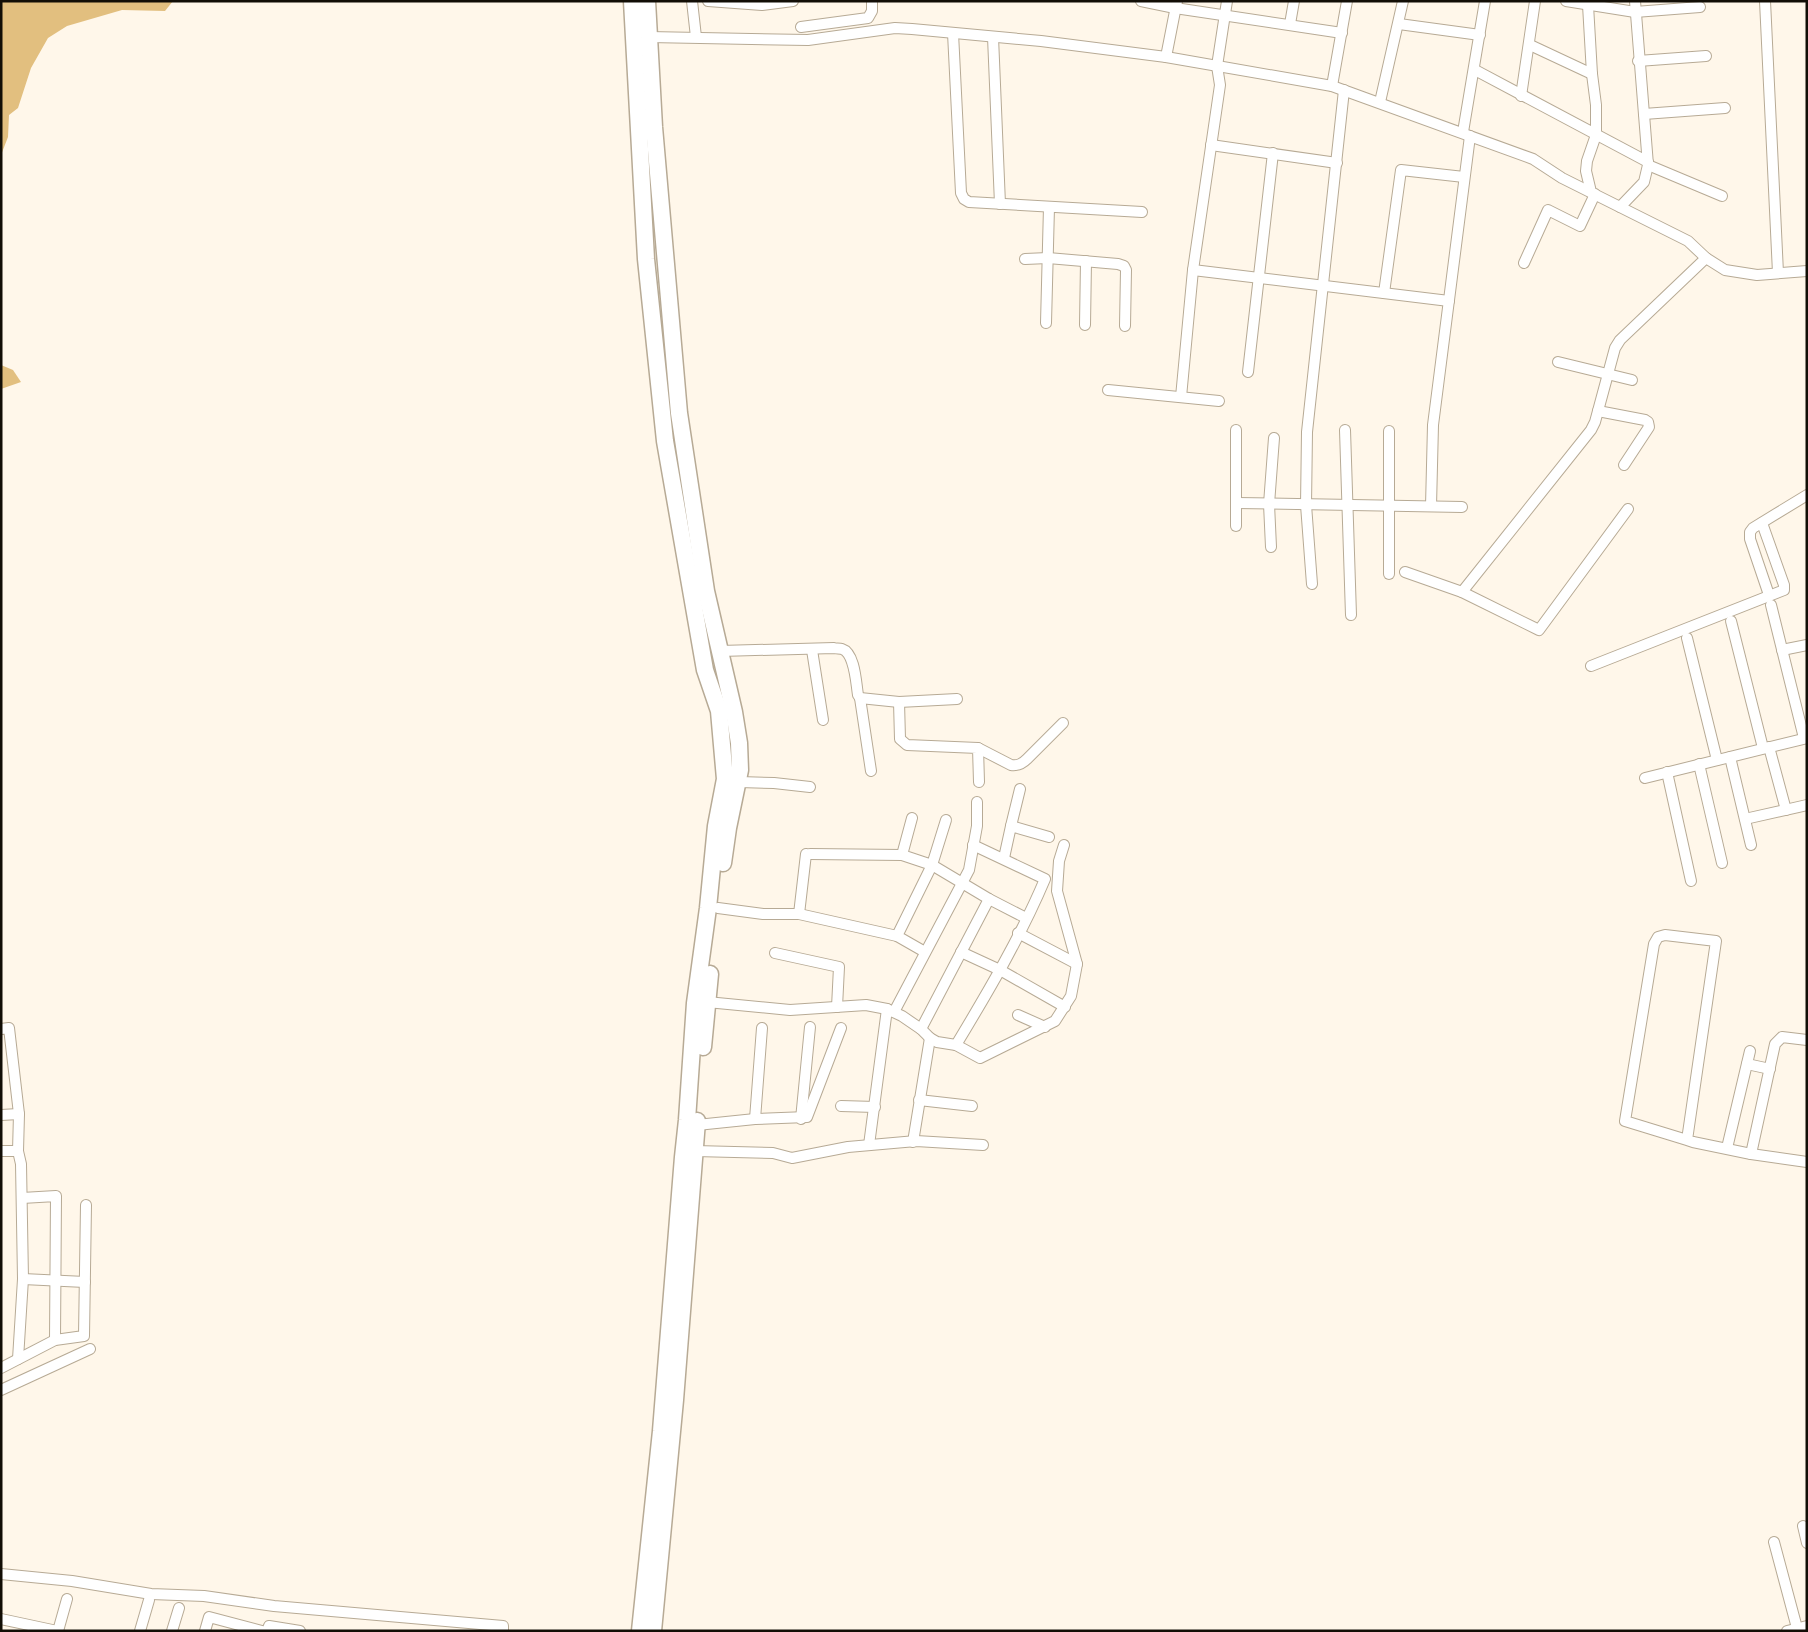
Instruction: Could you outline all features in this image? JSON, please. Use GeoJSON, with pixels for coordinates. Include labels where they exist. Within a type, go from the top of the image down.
{"type":"FeatureCollection","features":[{"type":"Feature","properties":{"kind":"main road"},"geometry":{"type":"LineString","coordinates":[[647,1],[649,37],[643,60],[646,259],[665,441],[705,670],[722,723],[725,779],[716,826],[709,939],[708,1002],[675,1400],[653,1631]]}},
{"type":"Feature","properties":{"kind":"main road"},"geometry":{"type":"LineString","coordinates":[[632,8],[654,128],[679,413],[706,590],[734,712],[739,743],[740,770],[728,828],[718,908],[695,1003],[661,1428],[640,1631]]}},
{"type":"Feature","properties":{"kind":"street"},"geometry":{"type":"LineString","coordinates":[[623,1],[632,8]]}},
{"type":"Feature","properties":{"kind":"street"},"geometry":{"type":"LineString","coordinates":[[692,1],[696,37]]}},
{"type":"Feature","properties":{"kind":"street"},"geometry":{"type":"LineString","coordinates":[[708,1],[762,5],[793,1]]}},
{"type":"Feature","properties":{"kind":"street"},"geometry":{"type":"LineString","coordinates":[[800,27],[868,18],[872,11],[872,1]]}},
{"type":"Feature","properties":{"kind":"street"},"geometry":{"type":"LineString","coordinates":[[1141,1],[1176,5],[1342,33]]}},
{"type":"Feature","properties":{"kind":"street"},"geometry":{"type":"LineString","coordinates":[[1181,397],[1193,270],[1220,85],[1218,66],[1227,1]]}},
{"type":"Feature","properties":{"kind":"street"},"geometry":{"type":"LineString","coordinates":[[1290,24],[1294,1]]}},
{"type":"Feature","properties":{"kind":"street"},"geometry":{"type":"LineString","coordinates":[[1332,86],[1347,1]]}},
{"type":"Feature","properties":{"kind":"street"},"geometry":{"type":"LineString","coordinates":[[1380,102],[1404,1]]}},
{"type":"Feature","properties":{"kind":"street"},"geometry":{"type":"LineString","coordinates":[[1431,506],[1433,426],[1464,177],[1466,134],[1485,1]]}},
{"type":"Feature","properties":{"kind":"street"},"geometry":{"type":"LineString","coordinates":[[1521,96],[1535,1]]}},
{"type":"Feature","properties":{"kind":"street"},"geometry":{"type":"LineString","coordinates":[[1566,1],[1635,12],[1700,7]]}},
{"type":"Feature","properties":{"kind":"street"},"geometry":{"type":"LineString","coordinates":[[1620,207],[1644,182],[1648,163],[1634,1]]}},
{"type":"Feature","properties":{"kind":"street"},"geometry":{"type":"LineString","coordinates":[[1765,1],[1778,273]]}},
{"type":"Feature","properties":{"kind":"street"},"geometry":{"type":"LineString","coordinates":[[1166,58],[1176,5]]}},
{"type":"Feature","properties":{"kind":"street"},"geometry":{"type":"LineString","coordinates":[[1524,263],[1548,210],[1580,226],[1593,193],[1586,171],[1587,161],[1596,135],[1596,106],[1588,5]]}},
{"type":"Feature","properties":{"kind":"street"},"geometry":{"type":"LineString","coordinates":[[1399,24],[1480,35]]}},
{"type":"Feature","properties":{"kind":"street"},"geometry":{"type":"LineString","coordinates":[[649,37],[808,40],[895,28],[1041,41],[1218,66],[1332,86],[1533,159],[1562,178],[1688,242],[1706,258],[1725,270],[1757,275],[1807,271]]}},
{"type":"Feature","properties":{"kind":"street"},"geometry":{"type":"LineString","coordinates":[[953,33],[961,193],[964,199],[969,202],[1142,212]]}},
{"type":"Feature","properties":{"kind":"street"},"geometry":{"type":"LineString","coordinates":[[992,37],[1000,204]]}},
{"type":"Feature","properties":{"kind":"street"},"geometry":{"type":"LineString","coordinates":[[1530,45],[1592,74]]}},
{"type":"Feature","properties":{"kind":"street"},"geometry":{"type":"LineString","coordinates":[[1638,61],[1706,56]]}},
{"type":"Feature","properties":{"kind":"street"},"geometry":{"type":"LineString","coordinates":[[1474,70],[1648,163],[1722,196]]}},
{"type":"Feature","properties":{"kind":"street"},"geometry":{"type":"LineString","coordinates":[[1312,584],[1306,504],[1307,432],[1344,90]]}},
{"type":"Feature","properties":{"kind":"street"},"geometry":{"type":"LineString","coordinates":[[1644,114],[1725,108]]}},
{"type":"Feature","properties":{"kind":"street"},"geometry":{"type":"LineString","coordinates":[[1211,145],[1337,163]]}},
{"type":"Feature","properties":{"kind":"street"},"geometry":{"type":"LineString","coordinates":[[1248,372],[1273,153]]}},
{"type":"Feature","properties":{"kind":"street"},"geometry":{"type":"LineString","coordinates":[[1384,293],[1401,170],[1464,177]]}},
{"type":"Feature","properties":{"kind":"street"},"geometry":{"type":"LineString","coordinates":[[1046,323],[1049,206]]}},
{"type":"Feature","properties":{"kind":"street"},"geometry":{"type":"LineString","coordinates":[[1025,259],[1048,258],[1124,266],[1126,270],[1125,326]]}},
{"type":"Feature","properties":{"kind":"street"},"geometry":{"type":"LineString","coordinates":[[1462,592],[1591,430],[1595,422],[1615,348],[1620,340],[1706,258]]}},
{"type":"Feature","properties":{"kind":"street"},"geometry":{"type":"LineString","coordinates":[[1085,325],[1086,261]]}},
{"type":"Feature","properties":{"kind":"street"},"geometry":{"type":"LineString","coordinates":[[1193,270],[1449,301]]}},
{"type":"Feature","properties":{"kind":"street"},"geometry":{"type":"LineString","coordinates":[[1558,362],[1632,380]]}},
{"type":"Feature","properties":{"kind":"street"},"geometry":{"type":"LineString","coordinates":[[1108,390],[1219,401]]}},
{"type":"Feature","properties":{"kind":"street"},"geometry":{"type":"LineString","coordinates":[[1598,411],[1648,422],[1648,427],[1624,465]]}},
{"type":"Feature","properties":{"kind":"street"},"geometry":{"type":"LineString","coordinates":[[1236,430],[1236,526]]}},
{"type":"Feature","properties":{"kind":"street"},"geometry":{"type":"LineString","coordinates":[[1345,430],[1346,505],[1352,616]]}},
{"type":"Feature","properties":{"kind":"street"},"geometry":{"type":"LineString","coordinates":[[1389,431],[1389,574]]}},
{"type":"Feature","properties":{"kind":"street"},"geometry":{"type":"LineString","coordinates":[[1270,547],[1269,504],[1274,438]]}},
{"type":"Feature","properties":{"kind":"street"},"geometry":{"type":"LineString","coordinates":[[1645,778],[1806,738],[1770,600],[1750,535],[1753,528],[1807,495]]}},
{"type":"Feature","properties":{"kind":"street"},"geometry":{"type":"LineString","coordinates":[[1236,504],[1462,507]]}},
{"type":"Feature","properties":{"kind":"street"},"geometry":{"type":"LineString","coordinates":[[1405,572],[1462,592],[1539,630],[1628,509]]}},
{"type":"Feature","properties":{"kind":"street"},"geometry":{"type":"LineString","coordinates":[[1591,666],[1770,600],[1782,591],[1785,588],[1762,523]]}},
{"type":"Feature","properties":{"kind":"street"},"geometry":{"type":"LineString","coordinates":[[1731,620],[1766,748],[1786,810]]}},
{"type":"Feature","properties":{"kind":"street"},"geometry":{"type":"LineString","coordinates":[[1687,638],[1717,760]]}},
{"type":"Feature","properties":{"kind":"street"},"geometry":{"type":"LineString","coordinates":[[1782,650],[1806,639]]}},
{"type":"Feature","properties":{"kind":"street"},"geometry":{"type":"LineString","coordinates":[[720,651],[834,648],[842,649],[848,653],[852,660],[860,698],[871,771]]}},
{"type":"Feature","properties":{"kind":"street"},"geometry":{"type":"LineString","coordinates":[[812,650],[823,720]]}},
{"type":"Feature","properties":{"kind":"street"},"geometry":{"type":"LineString","coordinates":[[860,698],[899,702],[957,699]]}},
{"type":"Feature","properties":{"kind":"street"},"geometry":{"type":"LineString","coordinates":[[899,702],[900,739],[907,745],[978,748],[1016,766],[1022,764],[1063,723]]}},
{"type":"Feature","properties":{"kind":"street"},"geometry":{"type":"LineString","coordinates":[[978,748],[978,782]]}},
{"type":"Feature","properties":{"kind":"street"},"geometry":{"type":"LineString","coordinates":[[1730,756],[1751,845]]}},
{"type":"Feature","properties":{"kind":"street"},"geometry":{"type":"LineString","coordinates":[[1699,764],[1722,863]]}},
{"type":"Feature","properties":{"kind":"street"},"geometry":{"type":"LineString","coordinates":[[1667,772],[1691,881]]}},
{"type":"Feature","properties":{"kind":"street"},"geometry":{"type":"LineString","coordinates":[[738,782],[810,787]]}},
{"type":"Feature","properties":{"kind":"street"},"geometry":{"type":"LineString","coordinates":[[1004,858],[1020,789]]}},
{"type":"Feature","properties":{"kind":"street"},"geometry":{"type":"LineString","coordinates":[[869,1145],[891,1010],[969,870],[977,826],[978,802]]}},
{"type":"Feature","properties":{"kind":"street"},"geometry":{"type":"LineString","coordinates":[[1745,819],[1807,805]]}},
{"type":"Feature","properties":{"kind":"street"},"geometry":{"type":"LineString","coordinates":[[902,855],[912,818]]}},
{"type":"Feature","properties":{"kind":"street"},"geometry":{"type":"LineString","coordinates":[[897,936],[932,865],[946,820]]}},
{"type":"Feature","properties":{"kind":"street"},"geometry":{"type":"LineString","coordinates":[[1011,826],[1049,838]]}},
{"type":"Feature","properties":{"kind":"street"},"geometry":{"type":"LineString","coordinates":[[956,1045],[1000,970],[1045,879],[973,845]]}},
{"type":"Feature","properties":{"kind":"street"},"geometry":{"type":"LineString","coordinates":[[708,1002],[790,1010],[866,1006],[891,1010],[921,1029],[937,1042],[956,1045],[980,1058],[1055,1021],[1071,996],[1078,964],[1057,891],[1058,861],[1064,845]]}},
{"type":"Feature","properties":{"kind":"street"},"geometry":{"type":"LineString","coordinates":[[799,914],[808,854],[902,855],[932,865],[989,899],[1026,918]]}},
{"type":"Feature","properties":{"kind":"street"},"geometry":{"type":"LineString","coordinates":[[921,1029],[989,899]]}},
{"type":"Feature","properties":{"kind":"street"},"geometry":{"type":"LineString","coordinates":[[718,908],[763,914],[799,914],[897,936],[925,952]]}},
{"type":"Feature","properties":{"kind":"street"},"geometry":{"type":"LineString","coordinates":[[1018,933],[1078,964]]}},
{"type":"Feature","properties":{"kind":"street"},"geometry":{"type":"LineString","coordinates":[[1687,1140],[1716,941],[1665,935],[1658,937],[1654,944],[1625,1121],[1687,1140],[1751,1154],[1807,1162]]}},
{"type":"Feature","properties":{"kind":"street"},"geometry":{"type":"LineString","coordinates":[[961,952],[1000,970],[1065,1007]]}},
{"type":"Feature","properties":{"kind":"street"},"geometry":{"type":"LineString","coordinates":[[775,954],[838,967],[837,1007]]}},
{"type":"Feature","properties":{"kind":"street"},"geometry":{"type":"LineString","coordinates":[[1018,1015],[1045,1027]]}},
{"type":"Feature","properties":{"kind":"street"},"geometry":{"type":"LineString","coordinates":[[801,1119],[810,1027]]}},
{"type":"Feature","properties":{"kind":"street"},"geometry":{"type":"LineString","coordinates":[[1,1028],[9,1028],[19,1114],[18,1151],[21,1164],[22,1279],[18,1359]]}},
{"type":"Feature","properties":{"kind":"street"},"geometry":{"type":"LineString","coordinates":[[755,1119],[762,1028]]}},
{"type":"Feature","properties":{"kind":"street"},"geometry":{"type":"LineString","coordinates":[[697,1125],[755,1119],[801,1119],[809,1116],[841,1028]]}},
{"type":"Feature","properties":{"kind":"street"},"geometry":{"type":"LineString","coordinates":[[1751,1154],[1775,1044],[1782,1037],[1807,1040]]}},
{"type":"Feature","properties":{"kind":"street"},"geometry":{"type":"LineString","coordinates":[[912,1142],[930,1038]]}},
{"type":"Feature","properties":{"kind":"street"},"geometry":{"type":"LineString","coordinates":[[1727,1148],[1750,1051]]}},
{"type":"Feature","properties":{"kind":"street"},"geometry":{"type":"LineString","coordinates":[[1747,1064],[1770,1069]]}},
{"type":"Feature","properties":{"kind":"street"},"geometry":{"type":"LineString","coordinates":[[919,1100],[972,1106]]}},
{"type":"Feature","properties":{"kind":"street"},"geometry":{"type":"LineString","coordinates":[[841,1106],[875,1107]]}},
{"type":"Feature","properties":{"kind":"street"},"geometry":{"type":"LineString","coordinates":[[1,1115],[19,1114]]}},
{"type":"Feature","properties":{"kind":"street"},"geometry":{"type":"LineString","coordinates":[[695,1151],[773,1153],[792,1158],[848,1147],[912,1142],[983,1145]]}},
{"type":"Feature","properties":{"kind":"street"},"geometry":{"type":"LineString","coordinates":[[1,1151],[18,1151]]}},
{"type":"Feature","properties":{"kind":"street"},"geometry":{"type":"LineString","coordinates":[[22,1198],[56,1196],[55,1340]]}},
{"type":"Feature","properties":{"kind":"street"},"geometry":{"type":"LineString","coordinates":[[1,1368],[55,1340],[84,1336],[86,1205]]}},
{"type":"Feature","properties":{"kind":"street"},"geometry":{"type":"LineString","coordinates":[[22,1279],[85,1282]]}},
{"type":"Feature","properties":{"kind":"street"},"geometry":{"type":"LineString","coordinates":[[1,1390],[90,1349]]}},
{"type":"Feature","properties":{"kind":"street"},"geometry":{"type":"LineString","coordinates":[[1803,1526],[1807,1543]]}},
{"type":"Feature","properties":{"kind":"street"},"geometry":{"type":"LineString","coordinates":[[1774,1542],[1797,1628]]}},
{"type":"Feature","properties":{"kind":"street"},"geometry":{"type":"LineString","coordinates":[[1,1574],[72,1581],[151,1594],[204,1596],[292,1608],[504,1626],[503,1631]]}},
{"type":"Feature","properties":{"kind":"street"},"geometry":{"type":"LineString","coordinates":[[1,1620],[58,1631],[67,1599]]}},
{"type":"Feature","properties":{"kind":"street"},"geometry":{"type":"LineString","coordinates":[[140,1631],[149,1600]]}},
{"type":"Feature","properties":{"kind":"street"},"geometry":{"type":"LineString","coordinates":[[172,1631],[179,1608]]}},
{"type":"Feature","properties":{"kind":"street"},"geometry":{"type":"LineString","coordinates":[[205,1631],[209,1617],[235,1628],[262,1631]]}},
{"type":"Feature","properties":{"kind":"street"},"geometry":{"type":"LineString","coordinates":[[267,1631],[269,1626],[300,1631]]}},
{"type":"Feature","properties":{"kind":"shaded area"},"geometry":{"type":"Polygon","coordinates":[[[1,1],[173,1],[165,11],[122,10],[67,26],[48,38],[31,68],[18,108],[9,115],[8,137],[1,155],[1,1]]]}},
{"type":"Feature","properties":{"kind":"shaded area"},"geometry":{"type":"Polygon","coordinates":[[[1,365],[13,370],[21,382],[1,389],[1,365]]]}}]}
